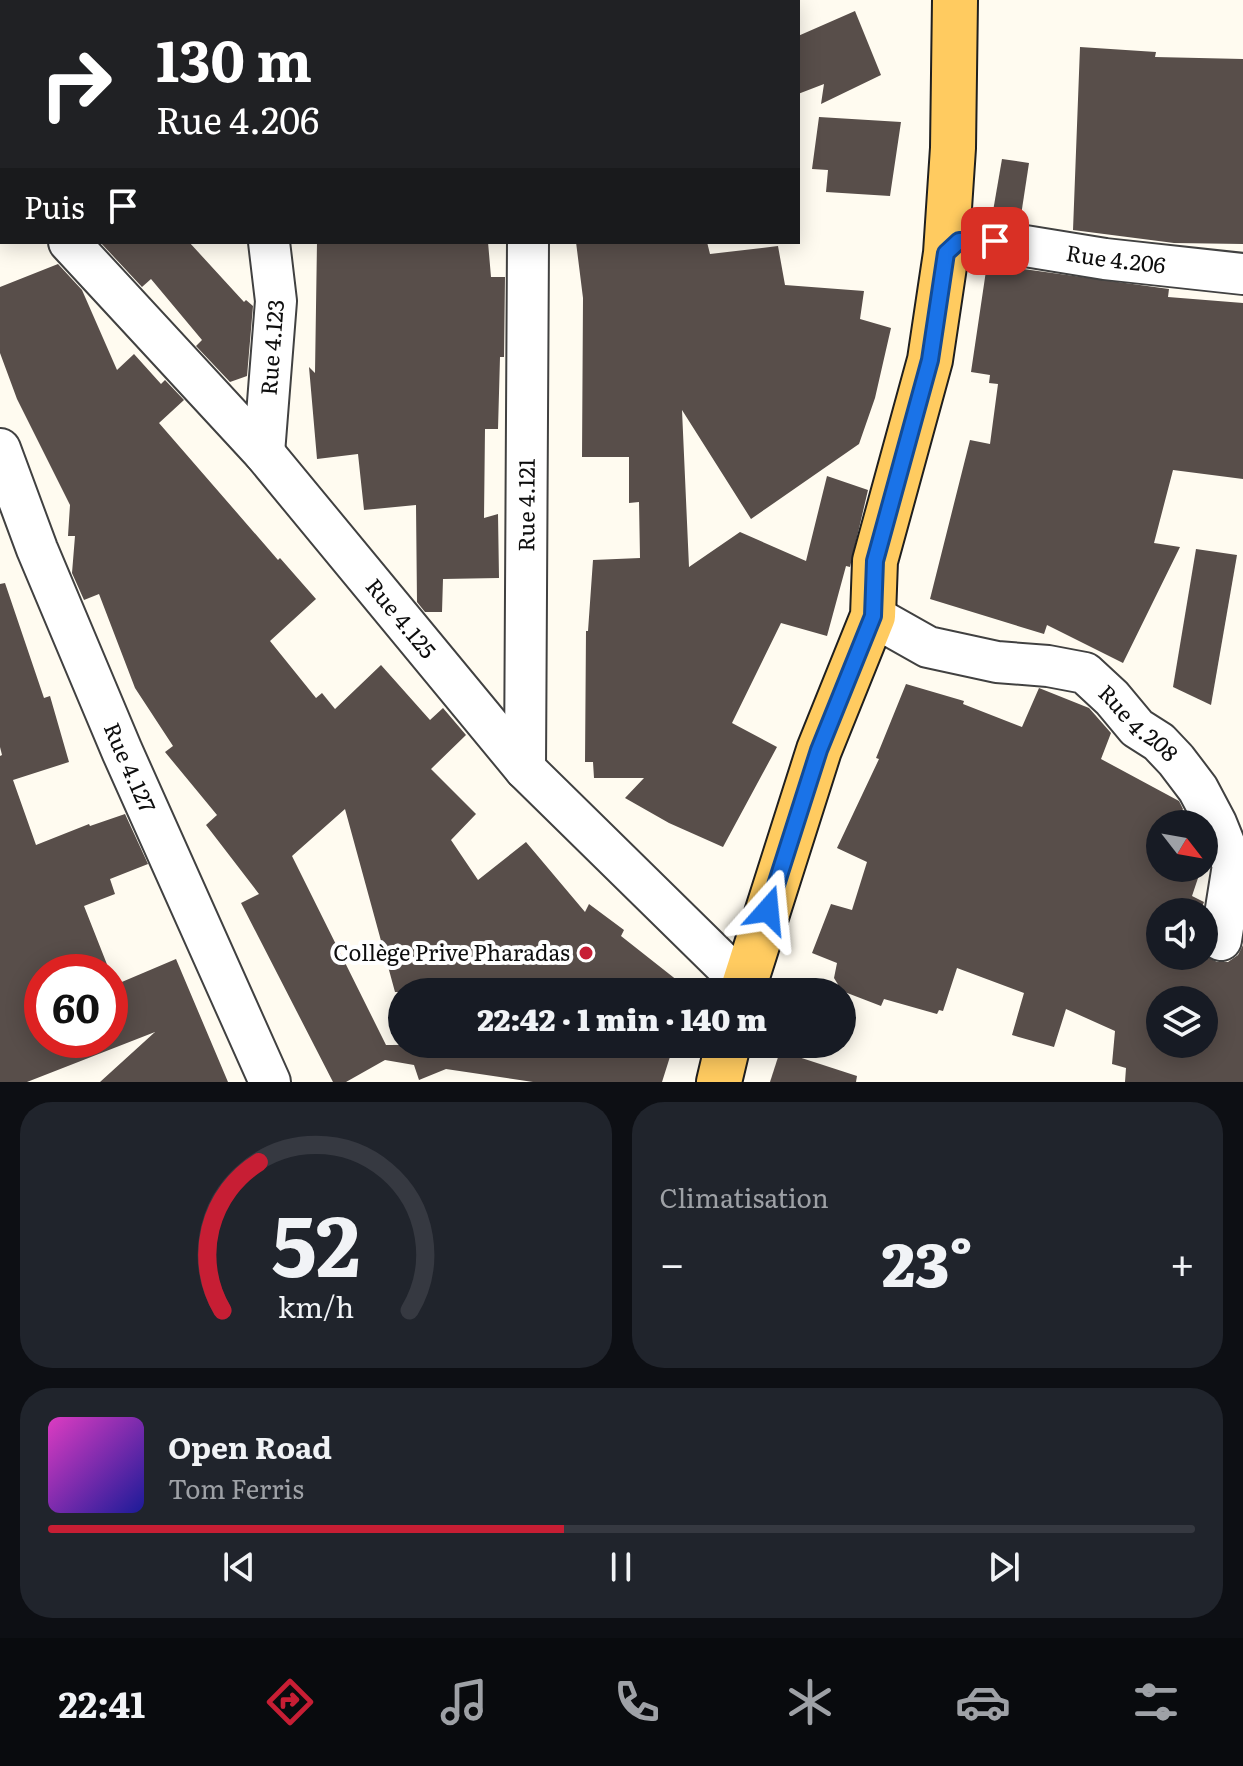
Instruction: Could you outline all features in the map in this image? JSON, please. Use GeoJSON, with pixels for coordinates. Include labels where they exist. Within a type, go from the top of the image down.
{"type":"FeatureCollection","features":[{"type":"Feature","properties":{"kind":"main road"},"geometry":{"type":"LineString","coordinates":[[746,978],[819,750],[873,616],[875,561],[930,360],[946,253],[953,148],[955,0]]}},
{"type":"Feature","properties":{"kind":"main road"},"geometry":{"type":"LineString","coordinates":[[719,1082],[725,1058]]}},
{"type":"Feature","properties":{"kind":"street","name":"Rue 4.206"},"geometry":{"type":"LineString","coordinates":[[946,253],[959,241],[995,241],[1105,259],[1243,274]]}},
{"type":"Feature","properties":{"kind":"street","name":"Rue 4.125"},"geometry":{"type":"LineString","coordinates":[[71,244],[264,453],[525,769],[733,978]]}},
{"type":"Feature","properties":{"kind":"street","name":"Rue 4.123"},"geometry":{"type":"LineString","coordinates":[[264,453],[276,301],[269,244]]}},
{"type":"Feature","properties":{"kind":"street","name":"Rue 4.121"},"geometry":{"type":"LineString","coordinates":[[525,769],[528,244]]}},
{"type":"Feature","properties":{"kind":"street","name":"Rue 4.127"},"geometry":{"type":"LineString","coordinates":[[0,449],[37,549],[122,751],[270,1082]]}},
{"type":"Feature","properties":{"kind":"street","name":"Rue 4.208"},"geometry":{"type":"LineString","coordinates":[[873,616],[928,647],[997,662],[1085,673],[1112,698],[1137,728],[1159,742],[1176,760],[1198,789],[1216,823],[1233,865],[1221,940]]}},
{"type":"Feature","properties":{"kind":"building"},"geometry":{"type":"Polygon","coordinates":[[[855,11],[881,75],[821,104],[824,84],[800,93],[800,35],[855,11]]]}},
{"type":"Feature","properties":{"kind":"building"},"geometry":{"type":"Polygon","coordinates":[[[1080,47],[1156,52],[1155,57],[1243,59],[1243,244],[1174,243],[1073,230],[1080,47]]]}},
{"type":"Feature","properties":{"kind":"building"},"geometry":{"type":"Polygon","coordinates":[[[819,117],[901,122],[890,196],[826,192],[828,170],[812,169],[819,117]]]}},
{"type":"Feature","properties":{"kind":"building"},"geometry":{"type":"Polygon","coordinates":[[[1002,159],[1029,163],[1020,222],[992,217],[1002,159]]]}},
{"type":"Feature","properties":{"kind":"building"},"geometry":{"type":"Polygon","coordinates":[[[102,244],[191,244],[244,302],[246,300],[253,306],[247,376],[230,382],[196,346],[202,340],[151,279],[142,287],[102,244]]]}},
{"type":"Feature","properties":{"kind":"building"},"geometry":{"type":"Polygon","coordinates":[[[317,244],[488,244],[491,277],[505,277],[504,357],[500,357],[498,429],[485,429],[484,518],[498,514],[499,578],[443,579],[442,612],[425,612],[417,602],[416,505],[364,510],[358,454],[317,459],[309,367],[315,373],[317,244]]]}},
{"type":"Feature","properties":{"kind":"building"},"geometry":{"type":"Polygon","coordinates":[[[576,244],[708,244],[710,254],[778,246],[785,285],[864,291],[860,319],[891,328],[875,398],[859,444],[751,519],[682,410],[689,567],[740,532],[806,561],[827,476],[868,490],[850,567],[846,566],[827,636],[781,623],[732,723],[777,747],[723,847],[669,823],[625,798],[644,778],[594,778],[593,762],[585,762],[586,631],[593,560],[640,558],[639,502],[629,503],[629,457],[582,457],[583,298],[576,244]]]}},
{"type":"Feature","properties":{"kind":"building"},"geometry":{"type":"Polygon","coordinates":[[[58,264],[82,290],[117,370],[134,354],[161,384],[165,380],[184,400],[159,423],[316,599],[270,641],[316,698],[322,693],[335,709],[381,665],[430,720],[443,708],[466,735],[431,769],[476,814],[451,840],[478,880],[526,842],[585,912],[589,904],[624,930],[621,936],[674,978],[391,978],[345,809],[292,856],[388,1045],[388,1058],[670,1058],[662,1082],[533,1082],[446,1069],[419,1080],[414,1065],[385,1060],[346,1082],[333,1082],[241,903],[259,894],[206,825],[217,815],[165,752],[173,746],[135,688],[99,594],[84,600],[72,573],[75,536],[68,536],[70,505],[17,399],[0,353],[0,287],[58,264]]]}},
{"type":"Feature","properties":{"kind":"building"},"geometry":{"type":"Polygon","coordinates":[[[987,264],[1169,289],[1168,297],[1243,303],[1243,479],[1173,470],[1154,543],[1180,547],[1123,663],[1047,625],[1044,634],[930,599],[970,440],[990,444],[998,384],[989,383],[990,375],[971,372],[987,264]]]}},
{"type":"Feature","properties":{"kind":"building"},"geometry":{"type":"Polygon","coordinates":[[[1196,549],[1237,555],[1211,705],[1173,687],[1196,549]]]}},
{"type":"Feature","properties":{"kind":"building"},"geometry":{"type":"Polygon","coordinates":[[[5,583],[44,698],[50,696],[69,762],[13,780],[36,845],[125,814],[148,864],[110,879],[115,894],[84,906],[103,954],[24,954],[24,1058],[88,1058],[27,1082],[0,1082],[0,584],[5,583]]]}},
{"type":"Feature","properties":{"kind":"building"},"geometry":{"type":"Polygon","coordinates":[[[906,684],[964,701],[963,704],[1022,727],[1039,688],[1089,708],[1111,733],[1101,759],[1179,801],[1183,809],[1146,810],[1146,882],[1197,882],[1192,896],[1196,898],[1146,898],[1146,970],[1218,970],[1218,962],[1228,962],[1238,955],[1243,945],[1243,1082],[1125,1082],[1126,1068],[1112,1064],[1115,1031],[1066,1009],[1054,1047],[1012,1035],[1024,993],[957,968],[943,1011],[939,1010],[937,1014],[884,999],[881,1006],[856,996],[856,978],[834,978],[837,963],[812,953],[831,904],[852,910],[867,862],[837,848],[879,759],[876,758],[906,684]]]}},
{"type":"Feature","properties":{"kind":"building"},"geometry":{"type":"Polygon","coordinates":[[[176,959],[228,1082],[100,1082],[155,1032],[128,1043],[128,979],[176,959]]]}},
{"type":"Feature","properties":{"kind":"building"},"geometry":{"type":"Polygon","coordinates":[[[778,1058],[802,1058],[857,1076],[856,1082],[770,1082],[778,1058]]]}},
{"type":"Feature","properties":{"kind":"place","name":"Collège Prive Pharadas"},"geometry":{"type":"Point","coordinates":[586,953]}},
{"type":"Feature","properties":{"kind":"route"},"geometry":{"type":"LineString","coordinates":[[768,910],[819,750],[873,616],[875,561],[930,360],[946,253],[959,241],[995,241]]}}]}
